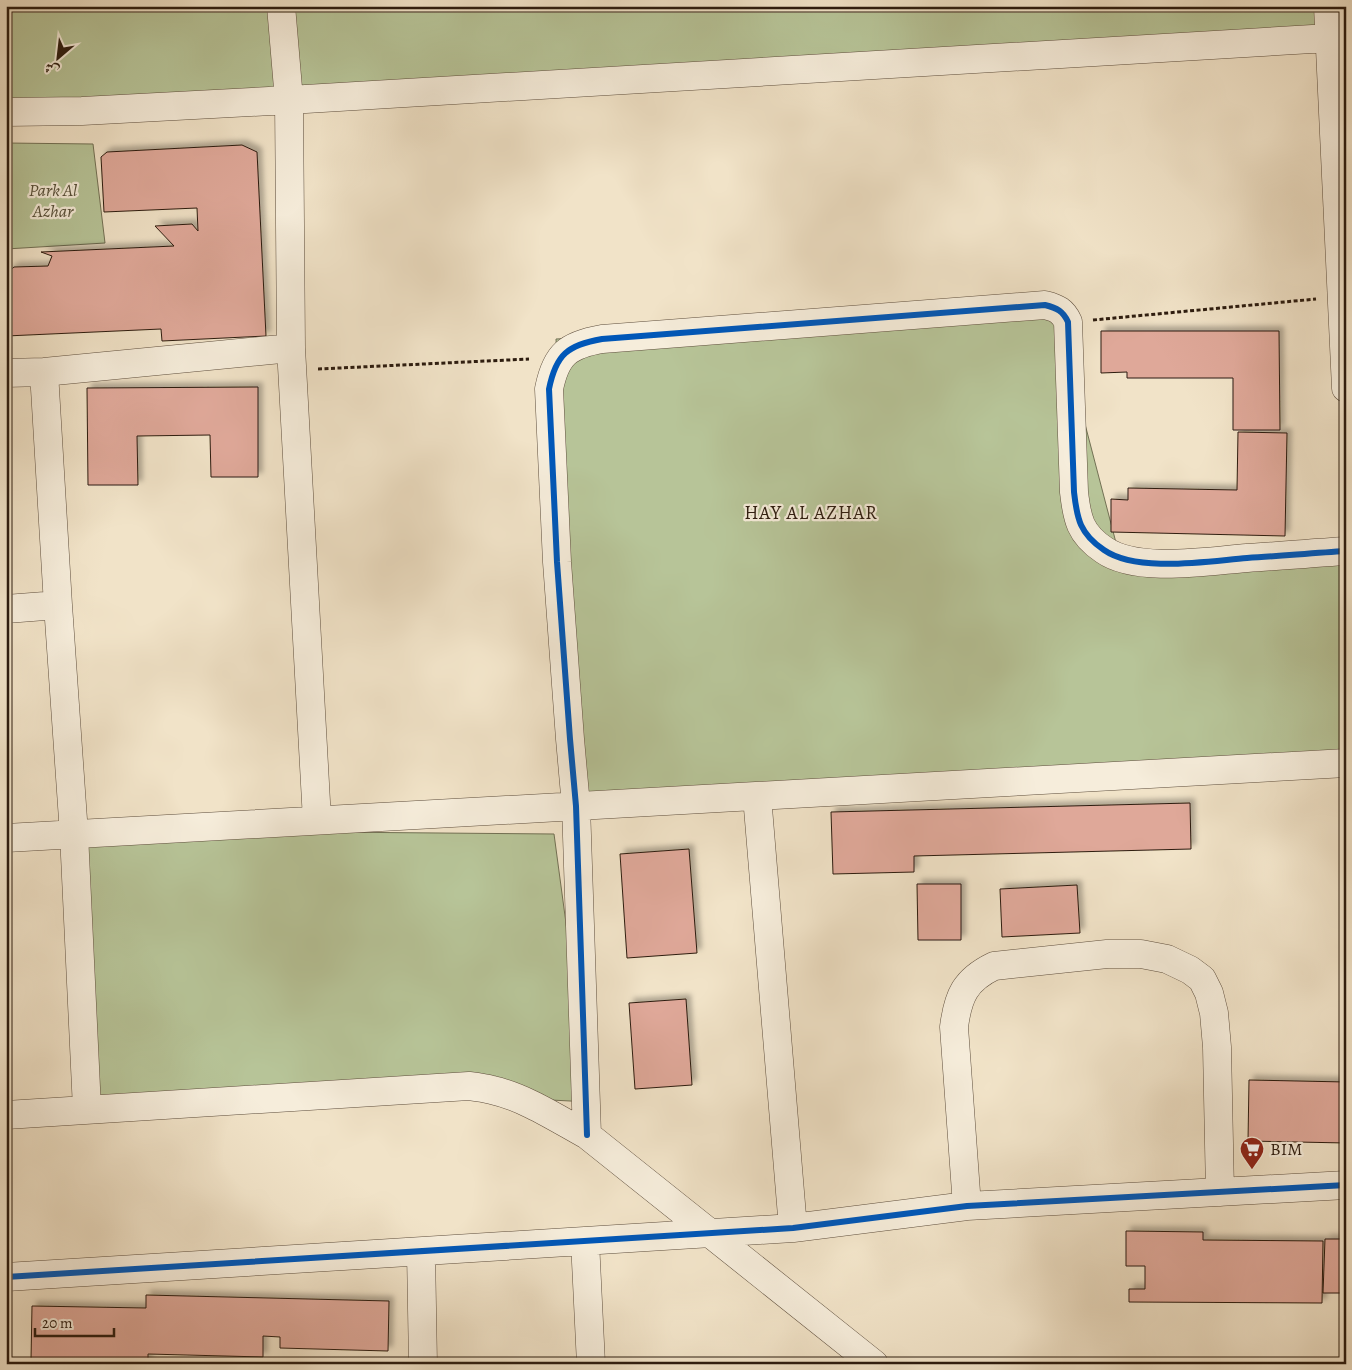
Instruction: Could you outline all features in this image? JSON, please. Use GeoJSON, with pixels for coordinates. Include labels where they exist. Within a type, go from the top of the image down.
{"type":"FeatureCollection","features":[{"type":"Feature","properties":{"kind":"street"},"geometry":{"type":"LineString","coordinates":[[281,6],[289,100],[291,360],[317,820]]}},
{"type":"Feature","properties":{"kind":"street"},"geometry":{"type":"LineString","coordinates":[[1328,6],[1337,38],[1342,296],[1346,388]]}},
{"type":"Feature","properties":{"kind":"street"},"geometry":{"type":"LineString","coordinates":[[6,112],[82,111],[289,100],[1337,38]]}},
{"type":"Feature","properties":{"kind":"street"},"geometry":{"type":"LineString","coordinates":[[587,1135],[576,806],[558,572],[549,390],[552,374],[560,358],[571,348],[602,339],[1045,305],[1064,313],[1068,322],[1074,499],[1081,528],[1092,541],[1105,551],[1120,558],[1139,562],[1172,564],[1346,551]]}},
{"type":"Feature","properties":{"kind":"street"},"geometry":{"type":"LineString","coordinates":[[6,373],[291,360]]}},
{"type":"Feature","properties":{"kind":"street"},"geometry":{"type":"LineString","coordinates":[[44,372],[74,834],[87,1109]]}},
{"type":"Feature","properties":{"kind":"street"},"geometry":{"type":"LineString","coordinates":[[6,609],[58,605]]}},
{"type":"Feature","properties":{"kind":"street"},"geometry":{"type":"LineString","coordinates":[[6,838],[1346,763]]}},
{"type":"Feature","properties":{"kind":"street"},"geometry":{"type":"LineString","coordinates":[[757,796],[793,1228]]}},
{"type":"Feature","properties":{"kind":"street"},"geometry":{"type":"LineString","coordinates":[[967,1206],[954,1027],[957,1004],[962,994],[983,972],[994,966],[1106,954],[1141,954],[1167,959],[1190,970],[1202,979],[1209,993],[1214,1012],[1217,1047],[1220,1192]]}},
{"type":"Feature","properties":{"kind":"street"},"geometry":{"type":"LineString","coordinates":[[6,1114],[469,1086],[492,1090],[513,1097],[587,1135],[874,1364]]}},
{"type":"Feature","properties":{"kind":"street"},"geometry":{"type":"LineString","coordinates":[[6,1277],[793,1228],[967,1206],[1346,1185]]}},
{"type":"Feature","properties":{"kind":"street"},"geometry":{"type":"LineString","coordinates":[[585,1241],[591,1364]]}},
{"type":"Feature","properties":{"kind":"street"},"geometry":{"type":"LineString","coordinates":[[421,1252],[423,1364]]}},
{"type":"Feature","properties":{"kind":"path"},"geometry":{"type":"LineString","coordinates":[[1068,322],[1342,296]]}},
{"type":"Feature","properties":{"kind":"path"},"geometry":{"type":"LineString","coordinates":[[291,360],[560,358]]}},
{"type":"Feature","properties":{"kind":"green space"},"geometry":{"type":"Polygon","coordinates":[[[6,6],[1346,6],[1346,34],[6,120],[6,6]]]}},
{"type":"Feature","properties":{"kind":"green space","name":"Park Al Azhar"},"geometry":{"type":"Polygon","coordinates":[[[6,143],[93,144],[105,243],[6,249],[6,143]]]}},
{"type":"Feature","properties":{"kind":"green space"},"geometry":{"type":"Polygon","coordinates":[[[1057,317],[1120,558],[1346,550],[1346,764],[577,809],[556,339],[1057,317]]]}},
{"type":"Feature","properties":{"kind":"green space"},"geometry":{"type":"Polygon","coordinates":[[[87,830],[554,834],[590,1102],[491,1097],[95,1115],[87,830]]]}},
{"type":"Feature","properties":{"kind":"building"},"geometry":{"type":"Polygon","coordinates":[[[242,145],[257,152],[266,336],[162,341],[161,329],[6,336],[6,274],[14,267],[48,266],[52,256],[41,252],[174,246],[155,226],[192,224],[198,231],[197,208],[104,212],[101,157],[107,152],[242,145]]]}},
{"type":"Feature","properties":{"kind":"building"},"geometry":{"type":"Polygon","coordinates":[[[1101,331],[1279,331],[1280,430],[1233,430],[1233,378],[1127,378],[1127,372],[1101,373],[1101,331]]]}},
{"type":"Feature","properties":{"kind":"building"},"geometry":{"type":"Polygon","coordinates":[[[258,387],[258,477],[211,477],[210,435],[137,436],[138,485],[88,485],[87,388],[258,387]]]}},
{"type":"Feature","properties":{"kind":"building"},"geometry":{"type":"Polygon","coordinates":[[[1238,432],[1287,433],[1285,536],[1111,532],[1111,499],[1128,500],[1128,488],[1237,490],[1238,432]]]}},
{"type":"Feature","properties":{"kind":"building"},"geometry":{"type":"Polygon","coordinates":[[[1190,803],[1191,849],[914,856],[914,872],[833,874],[831,812],[1190,803]]]}},
{"type":"Feature","properties":{"kind":"building"},"geometry":{"type":"Polygon","coordinates":[[[689,849],[697,953],[627,958],[620,854],[689,849]]]}},
{"type":"Feature","properties":{"kind":"building"},"geometry":{"type":"Polygon","coordinates":[[[917,884],[961,884],[961,940],[918,940],[917,884]]]}},
{"type":"Feature","properties":{"kind":"building"},"geometry":{"type":"Polygon","coordinates":[[[1077,885],[1080,933],[1002,937],[1000,889],[1077,885]]]}},
{"type":"Feature","properties":{"kind":"building"},"geometry":{"type":"Polygon","coordinates":[[[686,999],[692,1085],[635,1089],[629,1003],[686,999]]]}},
{"type":"Feature","properties":{"kind":"building"},"geometry":{"type":"Polygon","coordinates":[[[1249,1080],[1346,1082],[1346,1143],[1248,1141],[1249,1080]]]}},
{"type":"Feature","properties":{"kind":"building"},"geometry":{"type":"Polygon","coordinates":[[[1126,1231],[1203,1232],[1203,1240],[1323,1241],[1322,1303],[1129,1302],[1129,1289],[1145,1289],[1145,1266],[1126,1266],[1126,1231]]]}},
{"type":"Feature","properties":{"kind":"building"},"geometry":{"type":"Polygon","coordinates":[[[1325,1239],[1346,1239],[1346,1314],[1342,1313],[1343,1293],[1323,1293],[1325,1239]]]}},
{"type":"Feature","properties":{"kind":"building"},"geometry":{"type":"Polygon","coordinates":[[[146,1295],[389,1301],[388,1351],[280,1348],[280,1337],[263,1336],[263,1357],[148,1354],[148,1363],[31,1360],[32,1306],[146,1308],[146,1295]]]}},
{"type":"Feature","properties":{"kind":"cycle path"},"geometry":{"type":"LineString","coordinates":[[587,1135],[576,806],[557,562],[549,389],[555,367],[565,353],[580,344],[602,339],[1045,305],[1053,307],[1064,315],[1068,322],[1075,502],[1081,525],[1096,544],[1118,557],[1135,561],[1173,564],[1346,551]]}},
{"type":"Feature","properties":{"kind":"cycle path"},"geometry":{"type":"LineString","coordinates":[[6,1277],[793,1228],[967,1206],[1346,1185]]}},
{"type":"Feature","properties":{"kind":"place","name":"BIM"},"geometry":{"type":"Point","coordinates":[1252,1170]}},
{"type":"Feature","properties":{"kind":"district","name":"HAY AL AZHAR"},"geometry":{"type":"Point","coordinates":[811,512]}}]}
